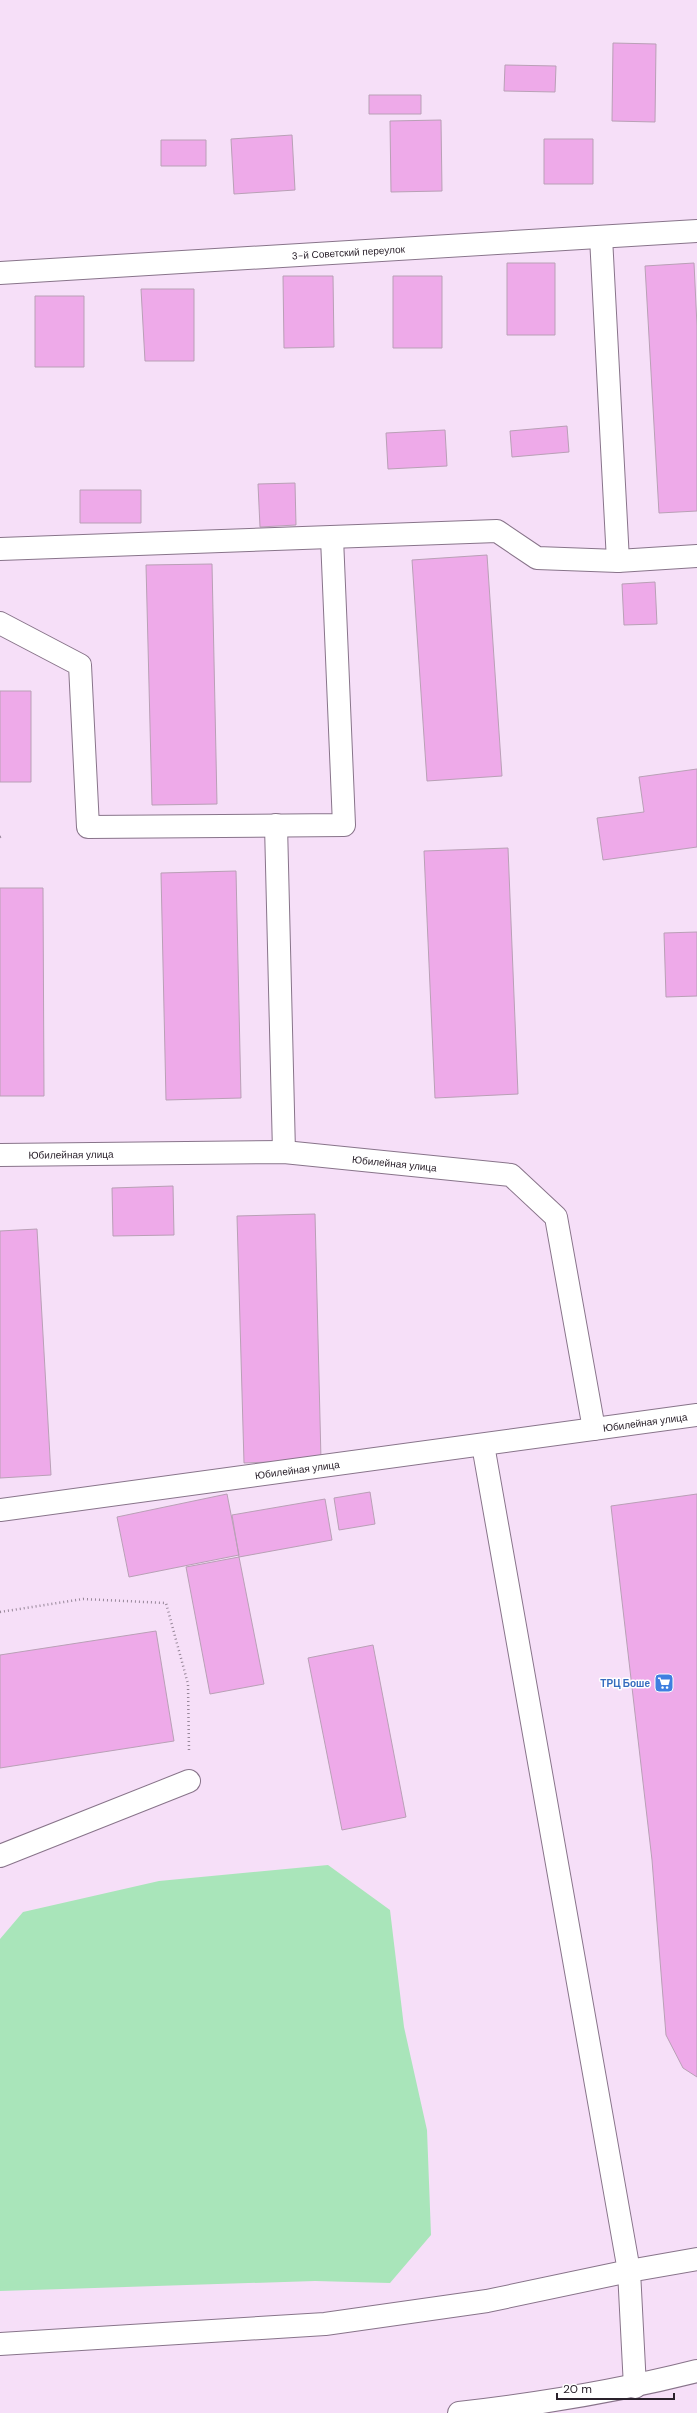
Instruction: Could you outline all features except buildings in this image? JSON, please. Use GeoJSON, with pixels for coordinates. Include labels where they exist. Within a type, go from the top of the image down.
{"type":"FeatureCollection","features":[{"type":"Feature","properties":{"kind":"street","name":"3-й Советский переулок"},"geometry":{"type":"LineString","coordinates":[[0,273],[697,231]]}},
{"type":"Feature","properties":{"kind":"street"},"geometry":{"type":"LineString","coordinates":[[601,237],[618,561]]}},
{"type":"Feature","properties":{"kind":"street"},"geometry":{"type":"LineString","coordinates":[[0,550],[332,538],[497,530],[537,558],[618,561],[697,556]]}},
{"type":"Feature","properties":{"kind":"street"},"geometry":{"type":"LineString","coordinates":[[0,623],[80,665],[88,827],[276,825],[344,826],[332,538]]}},
{"type":"Feature","properties":{"kind":"street"},"geometry":{"type":"LineString","coordinates":[[276,825],[284,1152]]}},
{"type":"Feature","properties":{"kind":"street","name":"Юбилейная улица"},"geometry":{"type":"LineString","coordinates":[[0,1155],[284,1152],[511,1175],[556,1217],[594,1429]]}},
{"type":"Feature","properties":{"kind":"street","name":"Юбилейная улица"},"geometry":{"type":"LineString","coordinates":[[0,1510],[697,1415]]}},
{"type":"Feature","properties":{"kind":"street"},"geometry":{"type":"LineString","coordinates":[[483,1445],[629,2271],[635,2387]]}},
{"type":"Feature","properties":{"kind":"street"},"geometry":{"type":"LineString","coordinates":[[0,1856],[189,1781]]}},
{"type":"Feature","properties":{"kind":"street"},"geometry":{"type":"LineString","coordinates":[[0,2344],[325,2324],[487,2301],[629,2271],[697,2259]]}},
{"type":"Feature","properties":{"kind":"street"},"geometry":{"type":"LineString","coordinates":[[459,2413],[530,2405],[635,2387],[697,2371]]}},
{"type":"Feature","properties":{"kind":"path"},"geometry":{"type":"LineString","coordinates":[[0,1612],[83,1599],[166,1603],[188,1684],[189,1781]]}},
{"type":"Feature","properties":{"kind":"green space"},"geometry":{"type":"Polygon","coordinates":[[[328,1865],[390,1910],[404,2027],[427,2130],[431,2235],[390,2283],[315,2281],[0,2291],[0,1939],[23,1912],[159,1881],[328,1865]]]}},
{"type":"Feature","properties":{"kind":"place","name":"ТРЦ Боше"},"geometry":{"type":"Point","coordinates":[664,1683]}}]}
